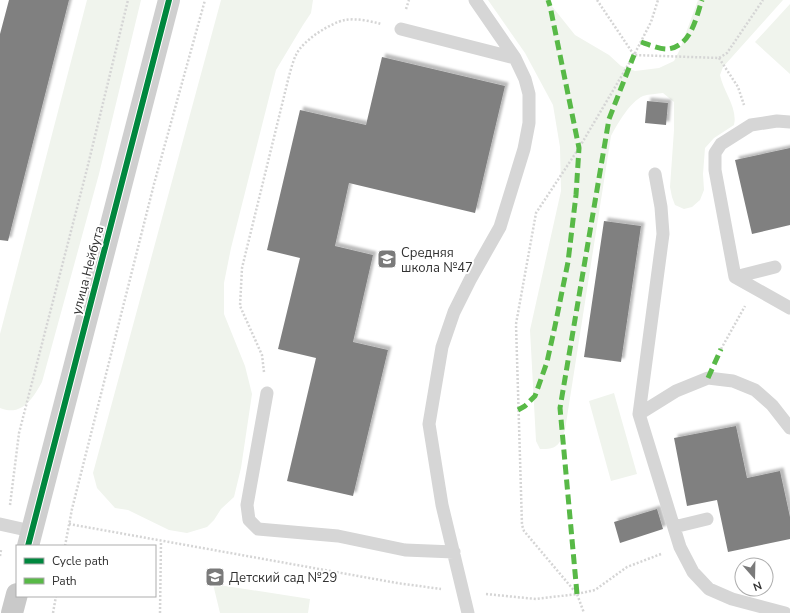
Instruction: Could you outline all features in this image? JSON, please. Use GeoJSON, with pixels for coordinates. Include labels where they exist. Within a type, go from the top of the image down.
{"type":"FeatureCollection","features":[{"type":"Feature","properties":{"kind":"main road"},"geometry":{"type":"LineString","coordinates":[[12,613],[17,597]]}},
{"type":"Feature","properties":{"kind":"main road"},"geometry":{"type":"LineString","coordinates":[[18,597],[20,613]]}},
{"type":"Feature","properties":{"kind":"street","name":"улица Нейбута"},"geometry":{"type":"LineString","coordinates":[[29,539],[169,0]]}},
{"type":"Feature","properties":{"kind":"lane"},"geometry":{"type":"LineString","coordinates":[[468,613],[442,505],[429,424],[442,347],[454,312],[500,226],[524,149],[529,123],[529,94],[525,79],[515,58],[475,0]]}},
{"type":"Feature","properties":{"kind":"lane"},"geometry":{"type":"LineString","coordinates":[[401,29],[515,58]]}},
{"type":"Feature","properties":{"kind":"lane"},"geometry":{"type":"LineString","coordinates":[[735,277],[714,170],[715,153],[721,144],[751,125],[777,121],[790,122]]}},
{"type":"Feature","properties":{"kind":"lane"},"geometry":{"type":"LineString","coordinates":[[656,174],[663,234],[639,414],[680,547],[693,572],[709,589],[732,599],[785,613]]}},
{"type":"Feature","properties":{"kind":"lane"},"geometry":{"type":"LineString","coordinates":[[735,277],[775,267]]}},
{"type":"Feature","properties":{"kind":"lane"},"geometry":{"type":"LineString","coordinates":[[735,277],[790,308]]}},
{"type":"Feature","properties":{"kind":"lane"},"geometry":{"type":"LineString","coordinates":[[639,414],[676,391],[708,378],[733,381],[755,390],[772,405],[790,428]]}},
{"type":"Feature","properties":{"kind":"lane"},"geometry":{"type":"LineString","coordinates":[[267,393],[247,505],[249,520],[258,529],[338,536],[405,550],[454,552]]}},
{"type":"Feature","properties":{"kind":"lane"},"geometry":{"type":"LineString","coordinates":[[674,527],[707,519]]}},
{"type":"Feature","properties":{"kind":"lane"},"geometry":{"type":"LineString","coordinates":[[4,525],[29,539]]}},
{"type":"Feature","properties":{"kind":"path"},"geometry":{"type":"LineString","coordinates":[[4,525],[19,433],[85,176],[128,0]]}},
{"type":"Feature","properties":{"kind":"path"},"geometry":{"type":"LineString","coordinates":[[65,545],[69,524],[154,184],[205,0]]}},
{"type":"Feature","properties":{"kind":"path"},"geometry":{"type":"LineString","coordinates":[[267,393],[262,355],[240,306],[242,268],[289,76],[296,54],[318,33],[345,20],[368,21],[401,29],[409,0]]}},
{"type":"Feature","properties":{"kind":"path"},"geometry":{"type":"LineString","coordinates":[[597,0],[634,55]]}},
{"type":"Feature","properties":{"kind":"path"},"geometry":{"type":"LineString","coordinates":[[584,613],[577,594],[524,531],[522,525],[516,324],[536,213],[579,148],[634,55],[651,22],[658,0]]}},
{"type":"Feature","properties":{"kind":"path"},"geometry":{"type":"LineString","coordinates":[[634,55],[719,58],[727,53],[763,0]]}},
{"type":"Feature","properties":{"kind":"path"},"geometry":{"type":"LineString","coordinates":[[719,58],[738,88],[751,125]]}},
{"type":"Feature","properties":{"kind":"path"},"geometry":{"type":"LineString","coordinates":[[721,348],[755,288]]}},
{"type":"Feature","properties":{"kind":"path"},"geometry":{"type":"LineString","coordinates":[[69,524],[397,583],[463,592],[536,598],[577,594],[595,590],[627,567],[680,547]]}},
{"type":"Feature","properties":{"kind":"path"},"geometry":{"type":"LineString","coordinates":[[160,613],[161,541]]}},
{"type":"Feature","properties":{"kind":"path"},"geometry":{"type":"LineString","coordinates":[[53,613],[56,597]]}},
{"type":"Feature","properties":{"kind":"shaded area"},"geometry":{"type":"Polygon","coordinates":[[[87,0],[141,0],[99,174],[42,382],[31,400],[21,408],[8,410],[0,408],[0,334],[87,0]]]}},
{"type":"Feature","properties":{"kind":"shaded area"},"geometry":{"type":"Polygon","coordinates":[[[221,0],[313,0],[311,13],[276,70],[231,248],[224,283],[224,314],[245,366],[252,394],[241,468],[234,497],[221,509],[214,520],[207,527],[187,533],[169,530],[128,510],[115,508],[97,488],[93,473],[221,0]]]}},
{"type":"Feature","properties":{"kind":"shaded area"},"geometry":{"type":"Polygon","coordinates":[[[488,0],[547,0],[575,35],[609,55],[621,66],[635,71],[659,68],[674,61],[698,0],[783,0],[723,67],[720,75],[734,112],[734,125],[714,138],[705,148],[703,174],[704,190],[700,200],[692,207],[684,209],[675,205],[670,187],[674,130],[674,102],[663,93],[643,96],[629,108],[611,136],[565,430],[557,446],[550,449],[540,449],[536,441],[530,330],[561,191],[560,147],[553,105],[525,53],[488,0]]]}},
{"type":"Feature","properties":{"kind":"shaded area"},"geometry":{"type":"Polygon","coordinates":[[[790,4],[790,74],[755,42],[790,4]]]}},
{"type":"Feature","properties":{"kind":"shaded area"},"geometry":{"type":"Polygon","coordinates":[[[614,393],[637,474],[611,481],[589,401],[614,393]]]}},
{"type":"Feature","properties":{"kind":"shaded area"},"geometry":{"type":"Polygon","coordinates":[[[213,584],[310,599],[308,613],[220,613],[213,584]]]}},
{"type":"Feature","properties":{"kind":"building"},"geometry":{"type":"Polygon","coordinates":[[[9,0],[69,0],[8,241],[0,240],[0,34],[9,0]]]}},
{"type":"Feature","properties":{"kind":"building"},"geometry":{"type":"Polygon","coordinates":[[[382,57],[505,86],[475,213],[349,183],[335,246],[373,255],[353,342],[388,350],[353,496],[287,481],[316,358],[278,349],[300,258],[267,250],[300,110],[366,125],[382,57]]]}},
{"type":"Feature","properties":{"kind":"building"},"geometry":{"type":"Polygon","coordinates":[[[647,101],[668,103],[666,125],[645,123],[647,101]]]}},
{"type":"Feature","properties":{"kind":"building"},"geometry":{"type":"Polygon","coordinates":[[[790,148],[790,225],[752,234],[735,160],[790,148]]]}},
{"type":"Feature","properties":{"kind":"building"},"geometry":{"type":"Polygon","coordinates":[[[604,221],[641,226],[621,362],[584,357],[604,221]]]}},
{"type":"Feature","properties":{"kind":"building"},"geometry":{"type":"Polygon","coordinates":[[[736,426],[747,478],[780,471],[790,517],[790,539],[728,552],[717,500],[687,506],[674,438],[736,426]]]}},
{"type":"Feature","properties":{"kind":"building"},"geometry":{"type":"Polygon","coordinates":[[[657,509],[663,529],[620,543],[614,522],[657,509]]]}},
{"type":"Feature","properties":{"kind":"marked path"},"geometry":{"type":"LineString","coordinates":[[518,410],[525,406],[535,396],[547,362],[568,262],[576,195],[579,148],[548,0]]}},
{"type":"Feature","properties":{"kind":"marked path"},"geometry":{"type":"LineString","coordinates":[[641,42],[665,49],[676,47],[682,43],[695,23],[702,0]]}},
{"type":"Feature","properties":{"kind":"marked path"},"geometry":{"type":"LineString","coordinates":[[577,594],[560,408],[609,119],[634,55]]}},
{"type":"Feature","properties":{"kind":"marked path"},"geometry":{"type":"LineString","coordinates":[[708,378],[721,349]]}},
{"type":"Feature","properties":{"kind":"cycle path"},"geometry":{"type":"LineString","coordinates":[[28,545],[169,0]]}},
{"type":"Feature","properties":{"kind":"place","name":"Средняя школа №47"},"geometry":{"type":"Point","coordinates":[387,259]}},
{"type":"Feature","properties":{"kind":"place","name":"Детский сад №29"},"geometry":{"type":"Point","coordinates":[215,577]}}]}
